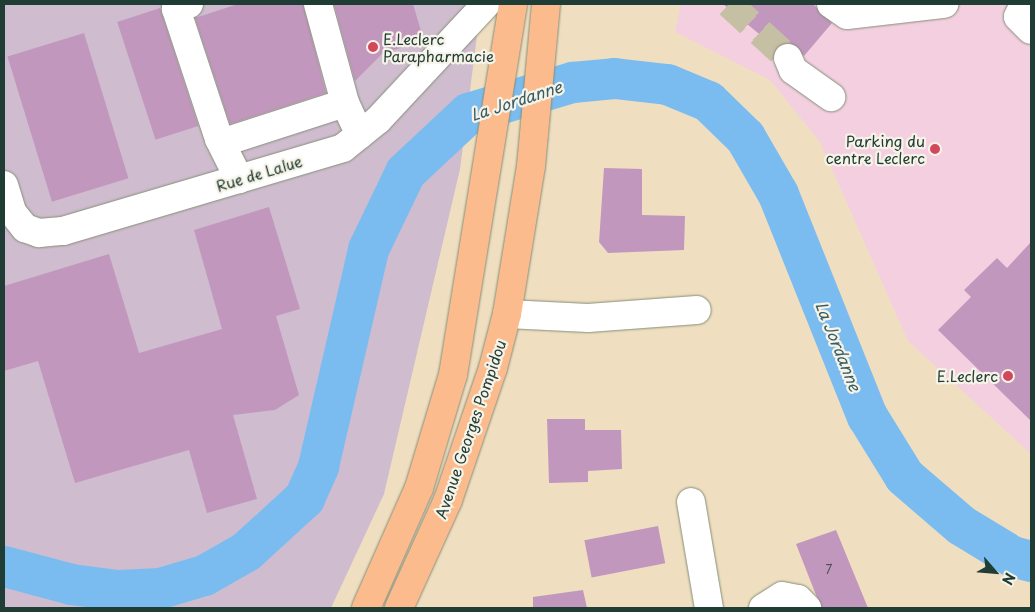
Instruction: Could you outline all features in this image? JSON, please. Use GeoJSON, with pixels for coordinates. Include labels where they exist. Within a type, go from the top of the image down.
{"type":"FeatureCollection","features":[{"type":"Feature","properties":{"kind":"main road","name":"Avenue Georges Pompidou"},"geometry":{"type":"LineString","coordinates":[[368,607],[419,488],[453,375],[492,147],[502,62],[513,4]]}},
{"type":"Feature","properties":{"kind":"main road","name":"Avenue Georges Pompidou"},"geometry":{"type":"LineString","coordinates":[[399,608],[448,500],[494,368],[507,314],[531,166],[546,4]]}},
{"type":"Feature","properties":{"kind":"street"},"geometry":{"type":"LineString","coordinates":[[189,4],[176,9],[219,139],[224,142],[239,179]]}},
{"type":"Feature","properties":{"kind":"street"},"geometry":{"type":"LineString","coordinates":[[318,4],[345,103],[360,134]]}},
{"type":"Feature","properties":{"kind":"street","name":"Rue de Lalue"},"geometry":{"type":"LineString","coordinates":[[4,185],[12,212],[25,228],[39,233],[63,231],[343,148],[360,134],[461,32],[486,4]]}},
{"type":"Feature","properties":{"kind":"street"},"geometry":{"type":"LineString","coordinates":[[831,4],[847,15],[944,4]]}},
{"type":"Feature","properties":{"kind":"street"},"geometry":{"type":"LineString","coordinates":[[1024,4],[1018,17],[1031,30]]}},
{"type":"Feature","properties":{"kind":"street"},"geometry":{"type":"LineString","coordinates":[[788,58],[793,70],[831,97]]}},
{"type":"Feature","properties":{"kind":"street"},"geometry":{"type":"LineString","coordinates":[[224,142],[345,103]]}},
{"type":"Feature","properties":{"kind":"street"},"geometry":{"type":"LineString","coordinates":[[507,314],[588,318],[697,310]]}},
{"type":"Feature","properties":{"kind":"street"},"geometry":{"type":"LineString","coordinates":[[690,502],[701,597]]}},
{"type":"Feature","properties":{"kind":"street"},"geometry":{"type":"LineString","coordinates":[[763,608],[782,596],[798,599],[807,608]]}},
{"type":"Feature","properties":{"kind":"shaded area"},"geometry":{"type":"Polygon","coordinates":[[[4,4],[481,4],[460,169],[384,494],[331,608],[4,608],[4,4]]]}},
{"type":"Feature","properties":{"kind":"shaded area"},"geometry":{"type":"Polygon","coordinates":[[[681,4],[1031,4],[1031,454],[908,341],[820,142],[770,80],[675,32],[681,4]]]}},
{"type":"Feature","properties":{"kind":"building"},"geometry":{"type":"Polygon","coordinates":[[[238,4],[303,4],[326,93],[230,124],[195,18],[238,4]]]}},
{"type":"Feature","properties":{"kind":"building","name":"E.Leclerc Parapharmacie"},"geometry":{"type":"Polygon","coordinates":[[[334,4],[413,4],[424,41],[383,53],[355,81],[334,4]]]}},
{"type":"Feature","properties":{"kind":"building"},"geometry":{"type":"Polygon","coordinates":[[[723,4],[813,4],[832,23],[804,56],[790,43],[776,48],[723,4]]]}},
{"type":"Feature","properties":{"kind":"building"},"geometry":{"type":"Polygon","coordinates":[[[160,8],[198,126],[156,140],[117,22],[160,8]]]}},
{"type":"Feature","properties":{"kind":"building"},"geometry":{"type":"Polygon","coordinates":[[[84,33],[128,178],[52,202],[7,56],[84,33]]]}},
{"type":"Feature","properties":{"kind":"building"},"geometry":{"type":"Polygon","coordinates":[[[604,168],[642,169],[642,215],[685,216],[684,250],[608,253],[599,242],[604,168]]]}},
{"type":"Feature","properties":{"kind":"building"},"geometry":{"type":"Polygon","coordinates":[[[269,207],[300,309],[276,316],[299,395],[275,410],[233,415],[257,499],[207,513],[189,450],[75,483],[38,361],[4,371],[4,286],[109,254],[139,353],[222,329],[194,230],[269,207]]]}},
{"type":"Feature","properties":{"kind":"building","name":"E.Leclerc"},"geometry":{"type":"Polygon","coordinates":[[[1031,242],[1031,421],[938,330],[971,297],[964,290],[997,258],[1007,268],[1031,242]]]}},
{"type":"Feature","properties":{"kind":"building"},"geometry":{"type":"Polygon","coordinates":[[[547,419],[585,419],[585,430],[621,430],[622,469],[588,471],[588,482],[549,483],[547,419]]]}},
{"type":"Feature","properties":{"kind":"building"},"geometry":{"type":"Polygon","coordinates":[[[658,526],[665,563],[592,578],[584,540],[658,526]]]}},
{"type":"Feature","properties":{"kind":"building"},"geometry":{"type":"Polygon","coordinates":[[[836,530],[868,608],[822,608],[816,595],[796,544],[836,530]]]}},
{"type":"Feature","properties":{"kind":"building"},"geometry":{"type":"Polygon","coordinates":[[[583,590],[587,608],[533,608],[533,597],[583,590]]]}},
{"type":"Feature","properties":{"kind":"waterway","name":"La Jordanne"},"geometry":{"type":"LineString","coordinates":[[4,566],[71,584],[118,590],[160,588],[204,575],[246,551],[304,498],[318,466],[368,249],[405,172],[468,113],[572,82],[614,78],[667,84],[708,101],[745,137],[778,194],[867,416],[904,476],[961,525],[1012,556],[1031,561]]}},
{"type":"Feature","properties":{"kind":"tunnel"},"geometry":{"type":"LineString","coordinates":[[729,4],[788,58]]}},
{"type":"Feature","properties":{"kind":"place","name":"E.Leclerc Parapharmacie"},"geometry":{"type":"Point","coordinates":[373,47]}},
{"type":"Feature","properties":{"kind":"place","name":"Parking du centre Leclerc"},"geometry":{"type":"Point","coordinates":[935,149]}},
{"type":"Feature","properties":{"kind":"place","name":"E.Leclerc"},"geometry":{"type":"Point","coordinates":[1008,376]}}]}
